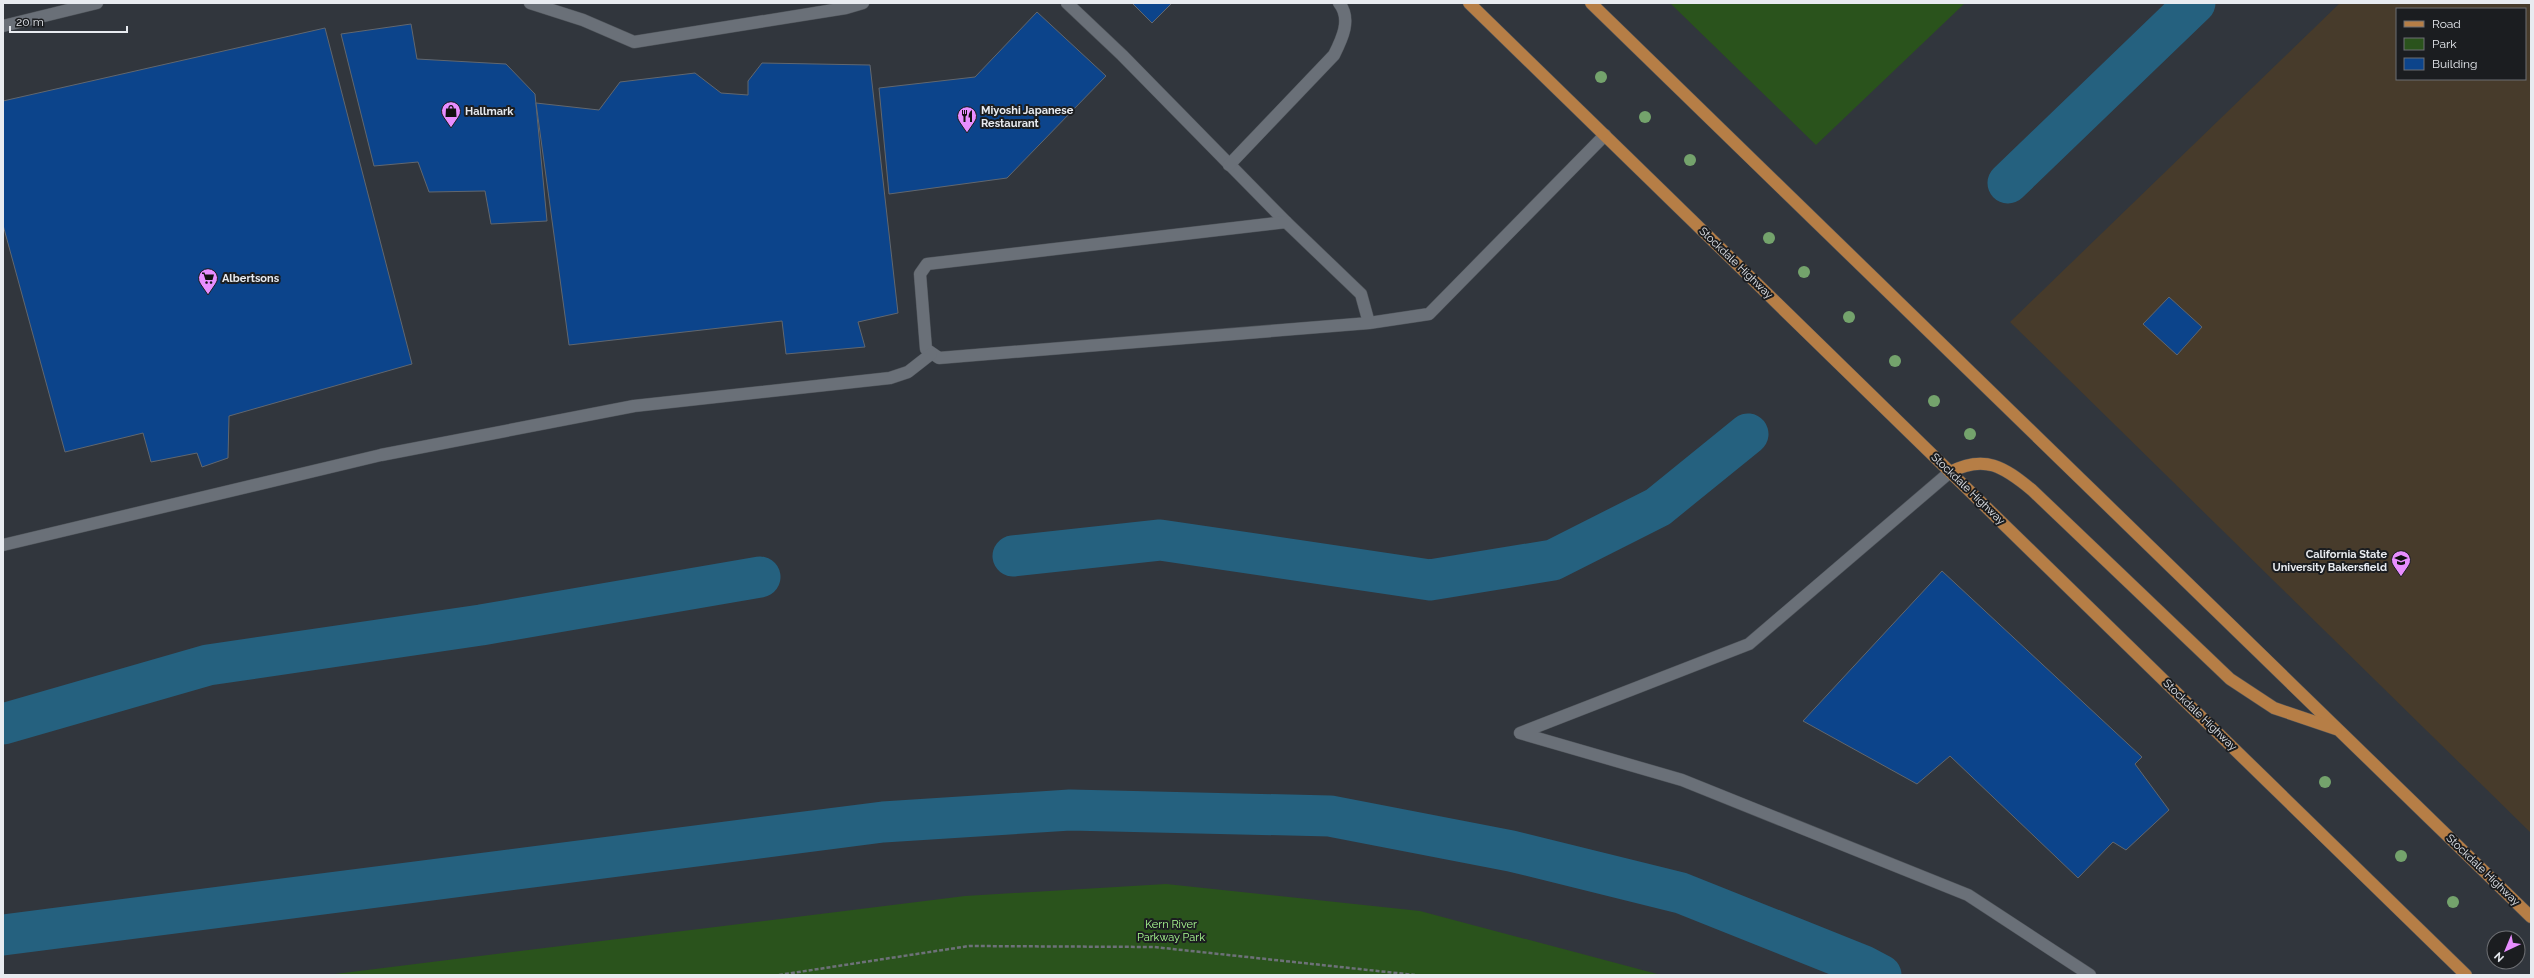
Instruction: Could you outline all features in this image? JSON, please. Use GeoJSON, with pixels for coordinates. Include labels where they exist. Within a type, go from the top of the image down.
{"type":"FeatureCollection","features":[{"type":"Feature","properties":{"kind":"main road","name":"Stockdale Highway"},"geometry":{"type":"LineString","coordinates":[[1469,3],[2466,975]]}},
{"type":"Feature","properties":{"kind":"main road","name":"Stockdale Highway"},"geometry":{"type":"LineString","coordinates":[[1591,3],[2531,917]]}},
{"type":"Feature","properties":{"kind":"main road"},"geometry":{"type":"LineString","coordinates":[[1950,472],[1968,464],[1982,462],[2007,472],[2032,490],[2230,679],[2274,708],[2339,730]]}},
{"type":"Feature","properties":{"kind":"lane"},"geometry":{"type":"LineString","coordinates":[[3,26],[97,3]]}},
{"type":"Feature","properties":{"kind":"lane"},"geometry":{"type":"LineString","coordinates":[[530,3],[583,20],[634,42],[846,8],[862,3]]}},
{"type":"Feature","properties":{"kind":"lane"},"geometry":{"type":"LineString","coordinates":[[1067,3],[1122,55],[1229,165],[1361,294],[1369,322]]}},
{"type":"Feature","properties":{"kind":"lane"},"geometry":{"type":"LineString","coordinates":[[1229,165],[1334,55],[1343,37],[1346,19],[1339,3]]}},
{"type":"Feature","properties":{"kind":"lane"},"geometry":{"type":"LineString","coordinates":[[1286,222],[927,264],[920,274],[926,349],[931,354],[939,358],[1369,322],[1429,314],[1605,135]]}},
{"type":"Feature","properties":{"kind":"lane"},"geometry":{"type":"LineString","coordinates":[[3,545],[381,455],[634,406],[890,378],[908,372],[931,354]]}},
{"type":"Feature","properties":{"kind":"lane"},"geometry":{"type":"LineString","coordinates":[[1950,472],[1748,644],[1520,733],[1682,780],[1968,895],[2090,975]]}},
{"type":"Feature","properties":{"kind":"path"},"geometry":{"type":"LineString","coordinates":[[779,975],[969,946],[1154,947],[1415,975]]}},
{"type":"Feature","properties":{"kind":"shaded area","name":"California State University Bakersfield"},"geometry":{"type":"Polygon","coordinates":[[[2340,3],[2531,3],[2531,833],[2010,322],[2340,3]]]}},
{"type":"Feature","properties":{"kind":"green space"},"geometry":{"type":"Polygon","coordinates":[[[1670,3],[1965,3],[1816,145],[1670,3]]]}},
{"type":"Feature","properties":{"kind":"green space","name":"Kern River Parkway Park"},"geometry":{"type":"Polygon","coordinates":[[[1166,884],[1420,911],[1661,975],[327,975],[965,896],[1166,884]]]}},
{"type":"Feature","properties":{"kind":"building"},"geometry":{"type":"Polygon","coordinates":[[[1132,3],[1172,3],[1152,23],[1132,3]]]}},
{"type":"Feature","properties":{"kind":"building","name":"Miyoshi Japanese Restaurant"},"geometry":{"type":"Polygon","coordinates":[[[1037,12],[1106,76],[1007,178],[889,194],[879,88],[975,77],[1037,12]]]}},
{"type":"Feature","properties":{"kind":"building","name":"Hallmark"},"geometry":{"type":"Polygon","coordinates":[[[411,24],[417,59],[506,64],[535,94],[547,221],[491,224],[485,191],[429,192],[418,162],[374,166],[341,34],[411,24]]]}},
{"type":"Feature","properties":{"kind":"building","name":"Albertsons"},"geometry":{"type":"Polygon","coordinates":[[[325,28],[412,364],[229,416],[228,458],[202,467],[197,453],[151,462],[143,433],[65,452],[3,225],[3,101],[325,28]]]}},
{"type":"Feature","properties":{"kind":"building"},"geometry":{"type":"Polygon","coordinates":[[[762,63],[870,65],[898,313],[858,322],[865,347],[786,354],[782,321],[569,345],[536,103],[599,110],[620,82],[695,73],[721,93],[748,95],[748,81],[762,63]]]}},
{"type":"Feature","properties":{"kind":"building"},"geometry":{"type":"Polygon","coordinates":[[[2169,297],[2202,327],[2177,355],[2143,324],[2169,297]]]}},
{"type":"Feature","properties":{"kind":"building"},"geometry":{"type":"Polygon","coordinates":[[[1942,571],[2142,757],[2135,764],[2169,810],[2126,850],[2113,842],[2078,878],[1950,756],[1917,784],[1803,721],[1942,571]]]}},
{"type":"Feature","properties":{"kind":"waterway"},"geometry":{"type":"LineString","coordinates":[[2008,183],[2195,3]]}},
{"type":"Feature","properties":{"kind":"waterway"},"geometry":{"type":"LineString","coordinates":[[1013,556],[1160,540],[1430,580],[1553,560],[1658,507],[1748,434]]}},
{"type":"Feature","properties":{"kind":"waterway"},"geometry":{"type":"LineString","coordinates":[[3,724],[208,665],[481,625],[760,577]]}},
{"type":"Feature","properties":{"kind":"waterway"},"geometry":{"type":"LineString","coordinates":[[3,935],[883,822],[1070,810],[1330,816],[1511,851],[1681,893],[1864,966],[1881,975]]}},
{"type":"Feature","properties":{"kind":"place","name":"Hallmark"},"geometry":{"type":"Point","coordinates":[451,128]}},
{"type":"Feature","properties":{"kind":"place","name":"Miyoshi Japanese Restaurant"},"geometry":{"type":"Point","coordinates":[967,133]}},
{"type":"Feature","properties":{"kind":"place","name":"Albertsons"},"geometry":{"type":"Point","coordinates":[208,295]}},
{"type":"Feature","properties":{"kind":"place","name":"California State University Bakersfield"},"geometry":{"type":"Point","coordinates":[2401,577]}}]}
